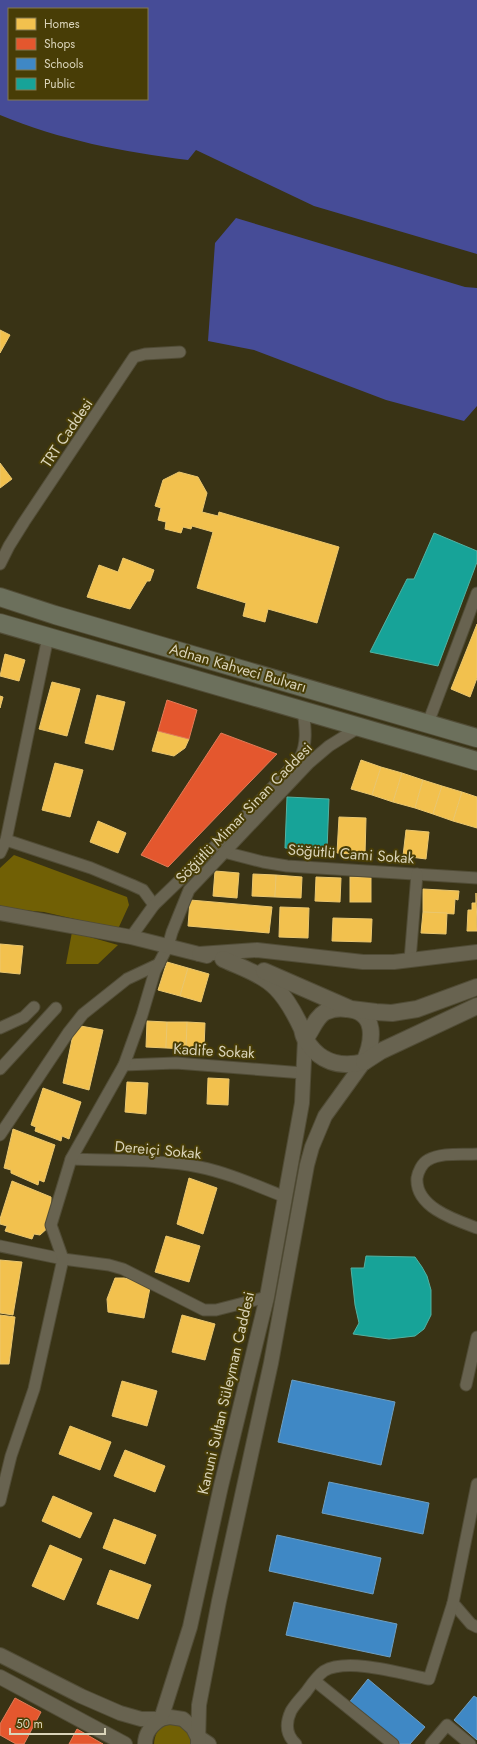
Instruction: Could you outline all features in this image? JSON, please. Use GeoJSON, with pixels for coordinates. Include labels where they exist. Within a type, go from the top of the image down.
{"type":"FeatureCollection","features":[{"type":"Feature","properties":{"kind":"highway","name":"Adnan Kahveci Bulvarı"},"geometry":{"type":"LineString","coordinates":[[0,596],[62,617],[477,738]]}},
{"type":"Feature","properties":{"kind":"highway","name":"Adnan Kahveci Bulvarı"},"geometry":{"type":"LineString","coordinates":[[0,623],[152,668],[361,726],[477,761]]}},
{"type":"Feature","properties":{"kind":"main road"},"geometry":{"type":"LineString","coordinates":[[223,959],[245,964],[263,971],[361,1013],[370,1026],[371,1044],[364,1062]]}},
{"type":"Feature","properties":{"kind":"main road"},"geometry":{"type":"LineString","coordinates":[[223,959],[259,976],[276,988],[295,1014],[305,1039],[316,1052],[333,1064],[348,1065],[364,1062],[381,1051],[477,1006]]}},
{"type":"Feature","properties":{"kind":"main road"},"geometry":{"type":"LineString","coordinates":[[305,1039],[318,1018],[326,1012],[336,1009],[376,1012],[403,1012],[417,1009],[477,987]]}},
{"type":"Feature","properties":{"kind":"street","name":"TRT Caddesi"},"geometry":{"type":"LineString","coordinates":[[0,564],[13,540],[134,358],[145,354],[180,352]]}},
{"type":"Feature","properties":{"kind":"street"},"geometry":{"type":"LineString","coordinates":[[428,723],[477,596]]}},
{"type":"Feature","properties":{"kind":"street"},"geometry":{"type":"LineString","coordinates":[[48,637],[2,848],[90,868],[143,890],[154,905]]}},
{"type":"Feature","properties":{"kind":"street","name":"Söğütlü Mimar Sinan Caddesi"},"geometry":{"type":"LineString","coordinates":[[131,937],[154,905],[238,824],[300,758],[305,749],[306,734],[303,710]]}},
{"type":"Feature","properties":{"kind":"street","name":"Söğütlü Mimar Sinan Caddesi"},"geometry":{"type":"LineString","coordinates":[[63,1259],[51,1225],[71,1159],[124,1065],[159,964],[168,946],[189,890],[309,763],[329,746],[361,726]]}},
{"type":"Feature","properties":{"kind":"street","name":"Söğütlü Cami Sokak"},"geometry":{"type":"LineString","coordinates":[[224,852],[286,866],[477,878]]}},
{"type":"Feature","properties":{"kind":"street"},"geometry":{"type":"LineString","coordinates":[[410,960],[417,874]]}},
{"type":"Feature","properties":{"kind":"street"},"geometry":{"type":"LineString","coordinates":[[0,913],[131,937],[223,959]]}},
{"type":"Feature","properties":{"kind":"street"},"geometry":{"type":"LineString","coordinates":[[199,954],[257,950],[363,962],[394,962],[477,952]]}},
{"type":"Feature","properties":{"kind":"street"},"geometry":{"type":"LineString","coordinates":[[0,1135],[68,1033],[83,1014],[127,979],[159,964]]}},
{"type":"Feature","properties":{"kind":"street"},"geometry":{"type":"LineString","coordinates":[[0,1028],[24,1017],[34,1006]]}},
{"type":"Feature","properties":{"kind":"street"},"geometry":{"type":"LineString","coordinates":[[0,1069],[56,1008]]}},
{"type":"Feature","properties":{"kind":"street","name":"Kanuni Sultan Süleyman Caddesi"},"geometry":{"type":"LineString","coordinates":[[145,1744],[148,1731],[153,1724],[161,1719],[190,1627],[221,1486],[267,1297],[302,1103],[305,1039]]}},
{"type":"Feature","properties":{"kind":"street"},"geometry":{"type":"LineString","coordinates":[[198,1740],[199,1704],[219,1601],[271,1363],[312,1146],[325,1116],[364,1062]]}},
{"type":"Feature","properties":{"kind":"street","name":"Kadife Sokak"},"geometry":{"type":"LineString","coordinates":[[124,1065],[176,1063],[303,1072]]}},
{"type":"Feature","properties":{"kind":"street"},"geometry":{"type":"LineString","coordinates":[[477,1154],[438,1156],[427,1160],[417,1175],[417,1184],[423,1199],[432,1206],[457,1220],[477,1228]]}},
{"type":"Feature","properties":{"kind":"street","name":"Dereiçi Sokak"},"geometry":{"type":"LineString","coordinates":[[71,1159],[130,1161],[199,1167],[246,1181],[285,1197]]}},
{"type":"Feature","properties":{"kind":"street"},"geometry":{"type":"LineString","coordinates":[[0,1246],[63,1259],[108,1265],[122,1270],[204,1310],[216,1310],[267,1297]]}},
{"type":"Feature","properties":{"kind":"street"},"geometry":{"type":"LineString","coordinates":[[0,1501],[11,1456],[34,1390],[63,1259]]}},
{"type":"Feature","properties":{"kind":"street"},"geometry":{"type":"LineString","coordinates":[[466,1385],[477,1337]]}},
{"type":"Feature","properties":{"kind":"street"},"geometry":{"type":"LineString","coordinates":[[296,1744],[290,1738],[287,1730],[287,1722],[292,1710],[325,1671],[336,1667],[368,1666],[430,1679],[453,1603],[477,1484]]}},
{"type":"Feature","properties":{"kind":"street"},"geometry":{"type":"LineString","coordinates":[[453,1603],[463,1616],[477,1627]]}},
{"type":"Feature","properties":{"kind":"street"},"geometry":{"type":"LineString","coordinates":[[0,1654],[82,1696],[114,1710],[140,1719],[161,1719],[170,1717],[183,1720],[193,1728],[198,1740],[209,1744]]}},
{"type":"Feature","properties":{"kind":"street"},"geometry":{"type":"LineString","coordinates":[[0,1677],[125,1744]]}},
{"type":"Feature","properties":{"kind":"street"},"geometry":{"type":"LineString","coordinates":[[315,1681],[393,1744]]}},
{"type":"Feature","properties":{"kind":"street"},"geometry":{"type":"LineString","coordinates":[[431,1744],[448,1725],[470,1744]]}},
{"type":"Feature","properties":{"kind":"shaded area"},"geometry":{"type":"Polygon","coordinates":[[[0,0],[477,0],[477,254],[314,206],[196,150],[188,160],[140,153],[92,144],[23,124],[0,115],[0,0]]]}},
{"type":"Feature","properties":{"kind":"shaded area"},"geometry":{"type":"Polygon","coordinates":[[[236,218],[465,287],[477,288],[477,406],[464,421],[386,400],[254,350],[208,341],[215,243],[236,218]]]}},
{"type":"Feature","properties":{"kind":"shaded area"},"geometry":{"type":"Polygon","coordinates":[[[14,855],[127,897],[129,905],[118,929],[44,912],[0,908],[0,868],[14,855]]]}},
{"type":"Feature","properties":{"kind":"shaded area"},"geometry":{"type":"Polygon","coordinates":[[[72,932],[118,945],[98,964],[66,964],[72,932]]]}},
{"type":"Feature","properties":{"kind":"shaded area"},"geometry":{"type":"Polygon","coordinates":[[[178,1723],[188,1729],[193,1744],[154,1744],[156,1734],[161,1728],[168,1724],[178,1723]]]}},
{"type":"Feature","properties":{"kind":"building: Homes"},"geometry":{"type":"Polygon","coordinates":[[[0,330],[10,335],[0,353],[0,330]]]}},
{"type":"Feature","properties":{"kind":"building: Homes"},"geometry":{"type":"Polygon","coordinates":[[[0,463],[12,479],[0,488],[0,463]]]}},
{"type":"Feature","properties":{"kind":"building: Homes"},"geometry":{"type":"Polygon","coordinates":[[[179,472],[198,477],[207,493],[202,512],[218,516],[219,512],[339,547],[317,623],[268,609],[265,622],[243,616],[246,603],[197,588],[213,532],[192,526],[191,529],[183,527],[181,533],[165,529],[166,522],[158,520],[161,508],[155,506],[163,480],[179,472]]]}},
{"type":"Feature","properties":{"kind":"building: Homes"},"geometry":{"type":"Polygon","coordinates":[[[123,558],[154,570],[150,581],[147,581],[130,609],[87,597],[99,565],[118,572],[123,558]]]}},
{"type":"Feature","properties":{"kind":"building: Homes"},"geometry":{"type":"Polygon","coordinates":[[[477,624],[477,678],[470,697],[451,689],[477,624]]]}},
{"type":"Feature","properties":{"kind":"building: Homes"},"geometry":{"type":"Polygon","coordinates":[[[5,654],[25,660],[19,681],[0,676],[5,654]]]}},
{"type":"Feature","properties":{"kind":"building: Homes"},"geometry":{"type":"Polygon","coordinates":[[[52,682],[80,689],[67,736],[39,729],[52,682]]]}},
{"type":"Feature","properties":{"kind":"building: Homes"},"geometry":{"type":"Polygon","coordinates":[[[97,695],[125,702],[113,750],[85,743],[97,695]]]}},
{"type":"Feature","properties":{"kind":"building: Homes"},"geometry":{"type":"Polygon","coordinates":[[[0,696],[3,697],[0,708],[0,696]]]}},
{"type":"Feature","properties":{"kind":"building: Homes"},"geometry":{"type":"Polygon","coordinates":[[[158,731],[189,739],[185,748],[174,756],[152,751],[158,731]]]}},
{"type":"Feature","properties":{"kind":"building: Homes"},"geometry":{"type":"Polygon","coordinates":[[[361,760],[381,767],[372,795],[351,789],[361,760]]]}},
{"type":"Feature","properties":{"kind":"building: Homes"},"geometry":{"type":"Polygon","coordinates":[[[55,763],[83,770],[70,817],[42,810],[55,763]]]}},
{"type":"Feature","properties":{"kind":"building: Homes"},"geometry":{"type":"Polygon","coordinates":[[[381,767],[402,773],[393,802],[372,795],[381,767]]]}},
{"type":"Feature","properties":{"kind":"building: Homes"},"geometry":{"type":"Polygon","coordinates":[[[402,773],[423,780],[415,808],[393,802],[402,773]]]}},
{"type":"Feature","properties":{"kind":"building: Homes"},"geometry":{"type":"Polygon","coordinates":[[[423,780],[442,786],[433,814],[415,808],[423,780]]]}},
{"type":"Feature","properties":{"kind":"building: Homes"},"geometry":{"type":"Polygon","coordinates":[[[442,786],[462,792],[453,821],[433,814],[442,786]]]}},
{"type":"Feature","properties":{"kind":"building: Homes"},"geometry":{"type":"Polygon","coordinates":[[[462,792],[477,797],[477,828],[453,821],[462,792]]]}},
{"type":"Feature","properties":{"kind":"building: Homes"},"geometry":{"type":"Polygon","coordinates":[[[339,817],[366,818],[365,855],[337,853],[339,817]]]}},
{"type":"Feature","properties":{"kind":"building: Homes"},"geometry":{"type":"Polygon","coordinates":[[[98,821],[126,833],[118,853],[90,842],[98,821]]]}},
{"type":"Feature","properties":{"kind":"building: Homes"},"geometry":{"type":"Polygon","coordinates":[[[406,830],[429,832],[426,859],[403,856],[406,830]]]}},
{"type":"Feature","properties":{"kind":"building: Homes"},"geometry":{"type":"Polygon","coordinates":[[[215,871],[239,873],[237,898],[213,896],[215,871]]]}},
{"type":"Feature","properties":{"kind":"building: Homes"},"geometry":{"type":"Polygon","coordinates":[[[253,874],[276,875],[275,897],[252,896],[253,874]]]}},
{"type":"Feature","properties":{"kind":"building: Homes"},"geometry":{"type":"Polygon","coordinates":[[[276,875],[302,877],[301,898],[275,897],[276,875]]]}},
{"type":"Feature","properties":{"kind":"building: Homes"},"geometry":{"type":"Polygon","coordinates":[[[316,877],[341,878],[340,902],[315,901],[316,877]]]}},
{"type":"Feature","properties":{"kind":"building: Homes"},"geometry":{"type":"Polygon","coordinates":[[[350,877],[371,877],[371,902],[350,902],[350,877]]]}},
{"type":"Feature","properties":{"kind":"building: Homes"},"geometry":{"type":"Polygon","coordinates":[[[423,889],[459,891],[458,900],[455,899],[454,914],[423,912],[423,889]]]}},
{"type":"Feature","properties":{"kind":"building: Homes"},"geometry":{"type":"Polygon","coordinates":[[[476,893],[477,931],[467,931],[468,910],[472,910],[472,903],[476,903],[476,893]]]}},
{"type":"Feature","properties":{"kind":"building: Homes"},"geometry":{"type":"Polygon","coordinates":[[[190,900],[272,907],[269,933],[188,926],[190,900]]]}},
{"type":"Feature","properties":{"kind":"building: Homes"},"geometry":{"type":"Polygon","coordinates":[[[280,907],[309,908],[308,938],[279,937],[280,907]]]}},
{"type":"Feature","properties":{"kind":"building: Homes"},"geometry":{"type":"Polygon","coordinates":[[[423,912],[447,913],[446,934],[421,933],[423,912]]]}},
{"type":"Feature","properties":{"kind":"building: Homes"},"geometry":{"type":"Polygon","coordinates":[[[333,918],[372,919],[371,942],[332,941],[333,918]]]}},
{"type":"Feature","properties":{"kind":"building: Homes"},"geometry":{"type":"Polygon","coordinates":[[[0,944],[23,946],[20,974],[0,972],[0,944]]]}},
{"type":"Feature","properties":{"kind":"building: Homes"},"geometry":{"type":"Polygon","coordinates":[[[167,962],[188,968],[180,996],[158,990],[167,962]]]}},
{"type":"Feature","properties":{"kind":"building: Homes"},"geometry":{"type":"Polygon","coordinates":[[[188,968],[209,974],[201,1002],[180,996],[188,968]]]}},
{"type":"Feature","properties":{"kind":"building: Homes"},"geometry":{"type":"Polygon","coordinates":[[[147,1021],[167,1022],[166,1048],[146,1047],[147,1021]]]}},
{"type":"Feature","properties":{"kind":"building: Homes"},"geometry":{"type":"Polygon","coordinates":[[[167,1022],[187,1022],[186,1049],[166,1048],[167,1022]]]}},
{"type":"Feature","properties":{"kind":"building: Homes"},"geometry":{"type":"Polygon","coordinates":[[[187,1022],[205,1023],[204,1049],[186,1049],[187,1022]]]}},
{"type":"Feature","properties":{"kind":"building: Homes"},"geometry":{"type":"Polygon","coordinates":[[[75,1025],[103,1030],[89,1090],[63,1083],[75,1025]]]}},
{"type":"Feature","properties":{"kind":"building: Homes"},"geometry":{"type":"Polygon","coordinates":[[[208,1078],[229,1079],[228,1105],[207,1104],[208,1078]]]}},
{"type":"Feature","properties":{"kind":"building: Homes"},"geometry":{"type":"Polygon","coordinates":[[[127,1082],[148,1083],[146,1114],[125,1112],[127,1082]]]}},
{"type":"Feature","properties":{"kind":"building: Homes"},"geometry":{"type":"Polygon","coordinates":[[[43,1088],[81,1102],[69,1139],[62,1136],[61,1141],[35,1131],[36,1127],[31,1125],[43,1088]]]}},
{"type":"Feature","properties":{"kind":"building: Homes"},"geometry":{"type":"Polygon","coordinates":[[[13,1129],[55,1145],[44,1182],[39,1180],[38,1185],[11,1173],[11,1170],[4,1168],[13,1129]]]}},
{"type":"Feature","properties":{"kind":"building: Homes"},"geometry":{"type":"Polygon","coordinates":[[[189,1178],[217,1188],[203,1234],[177,1224],[189,1178]]]}},
{"type":"Feature","properties":{"kind":"building: Homes"},"geometry":{"type":"Polygon","coordinates":[[[12,1181],[51,1197],[51,1225],[40,1235],[34,1234],[32,1239],[5,1231],[7,1226],[0,1224],[0,1219],[12,1181]]]}},
{"type":"Feature","properties":{"kind":"building: Homes"},"geometry":{"type":"Polygon","coordinates":[[[166,1236],[200,1246],[189,1282],[155,1272],[166,1236]]]}},
{"type":"Feature","properties":{"kind":"building: Homes"},"geometry":{"type":"Polygon","coordinates":[[[0,1260],[22,1262],[13,1315],[0,1313],[0,1260]]]}},
{"type":"Feature","properties":{"kind":"building: Homes"},"geometry":{"type":"Polygon","coordinates":[[[115,1278],[124,1278],[148,1283],[150,1288],[144,1318],[108,1312],[107,1299],[115,1278]]]}},
{"type":"Feature","properties":{"kind":"building: Homes"},"geometry":{"type":"Polygon","coordinates":[[[0,1315],[15,1317],[9,1364],[0,1364],[0,1315]]]}},
{"type":"Feature","properties":{"kind":"building: Homes"},"geometry":{"type":"Polygon","coordinates":[[[182,1315],[215,1324],[205,1360],[172,1352],[182,1315]]]}},
{"type":"Feature","properties":{"kind":"building: Homes"},"geometry":{"type":"Polygon","coordinates":[[[122,1381],[157,1391],[147,1426],[112,1416],[122,1381]]]}},
{"type":"Feature","properties":{"kind":"building: Homes"},"geometry":{"type":"Polygon","coordinates":[[[70,1426],[111,1442],[100,1470],[59,1454],[70,1426]]]}},
{"type":"Feature","properties":{"kind":"building: Homes"},"geometry":{"type":"Polygon","coordinates":[[[125,1450],[165,1466],[155,1492],[114,1476],[125,1450]]]}},
{"type":"Feature","properties":{"kind":"building: Homes"},"geometry":{"type":"Polygon","coordinates":[[[53,1496],[92,1513],[80,1538],[42,1521],[53,1496]]]}},
{"type":"Feature","properties":{"kind":"building: Homes"},"geometry":{"type":"Polygon","coordinates":[[[114,1519],[156,1535],[145,1564],[103,1548],[114,1519]]]}},
{"type":"Feature","properties":{"kind":"building: Homes"},"geometry":{"type":"Polygon","coordinates":[[[50,1545],[82,1559],[64,1600],[32,1586],[50,1545]]]}},
{"type":"Feature","properties":{"kind":"building: Homes"},"geometry":{"type":"Polygon","coordinates":[[[110,1570],[151,1585],[138,1619],[97,1604],[110,1570]]]}},
{"type":"Feature","properties":{"kind":"building: Shops"},"geometry":{"type":"Polygon","coordinates":[[[167,700],[197,710],[189,739],[158,731],[167,700]]]}},
{"type":"Feature","properties":{"kind":"building: Shops"},"geometry":{"type":"Polygon","coordinates":[[[221,733],[277,754],[168,867],[141,855],[221,733]]]}},
{"type":"Feature","properties":{"kind":"building: Shops"},"geometry":{"type":"Polygon","coordinates":[[[15,1698],[41,1712],[24,1744],[16,1744],[0,1735],[0,1724],[15,1698]]]}},
{"type":"Feature","properties":{"kind":"building: Shops"},"geometry":{"type":"Polygon","coordinates":[[[77,1729],[103,1744],[69,1744],[77,1729]]]}},
{"type":"Feature","properties":{"kind":"building: Schools"},"geometry":{"type":"Polygon","coordinates":[[[292,1380],[395,1402],[381,1465],[278,1442],[292,1380]]]}},
{"type":"Feature","properties":{"kind":"building: Schools"},"geometry":{"type":"Polygon","coordinates":[[[329,1482],[429,1503],[423,1534],[322,1513],[329,1482]]]}},
{"type":"Feature","properties":{"kind":"building: Schools"},"geometry":{"type":"Polygon","coordinates":[[[277,1535],[381,1558],[373,1594],[269,1571],[277,1535]]]}},
{"type":"Feature","properties":{"kind":"building: Schools"},"geometry":{"type":"Polygon","coordinates":[[[294,1602],[397,1624],[390,1657],[286,1635],[294,1602]]]}},
{"type":"Feature","properties":{"kind":"building: Schools"},"geometry":{"type":"Polygon","coordinates":[[[368,1679],[425,1727],[410,1744],[396,1744],[348,1704],[368,1679]]]}},
{"type":"Feature","properties":{"kind":"building: Schools"},"geometry":{"type":"Polygon","coordinates":[[[474,1696],[477,1698],[477,1740],[454,1720],[474,1696]]]}},
{"type":"Feature","properties":{"kind":"building: Public"},"geometry":{"type":"Polygon","coordinates":[[[434,533],[477,551],[477,562],[438,666],[370,652],[407,579],[414,579],[434,533]]]}},
{"type":"Feature","properties":{"kind":"building: Public"},"geometry":{"type":"Polygon","coordinates":[[[287,797],[329,799],[327,850],[285,848],[287,797]]]}},
{"type":"Feature","properties":{"kind":"building: Public"},"geometry":{"type":"Polygon","coordinates":[[[366,1256],[415,1257],[422,1267],[427,1276],[431,1290],[431,1315],[424,1329],[415,1336],[389,1339],[353,1334],[359,1323],[355,1305],[351,1268],[364,1268],[366,1256]]]}}]}
